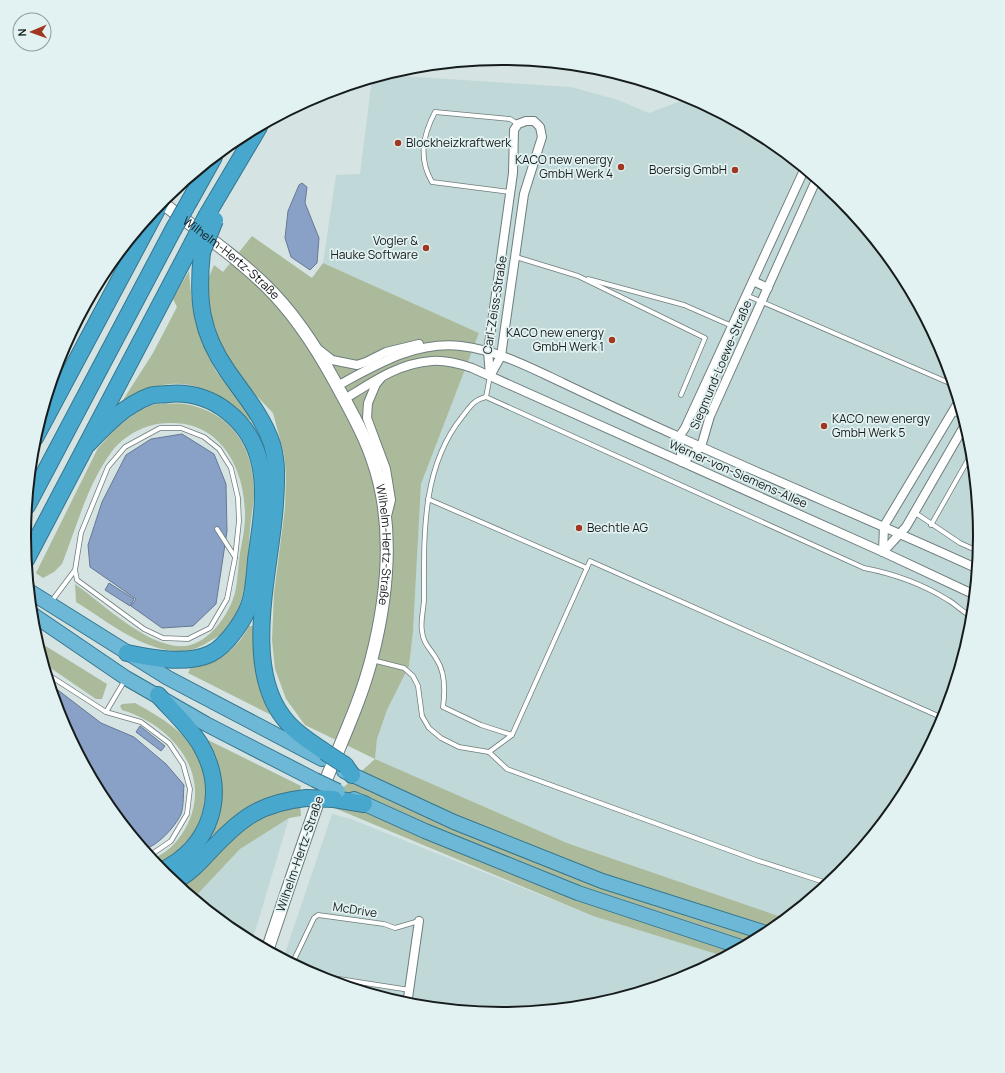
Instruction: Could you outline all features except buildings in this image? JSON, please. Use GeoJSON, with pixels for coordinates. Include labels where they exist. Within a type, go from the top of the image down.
{"type":"FeatureCollection","features":[{"type":"Feature","properties":{"kind":"highway"},"geometry":{"type":"LineString","coordinates":[[31,550],[88,444],[197,248],[211,218],[221,191],[253,136]]}},
{"type":"Feature","properties":{"kind":"highway"},"geometry":{"type":"LineString","coordinates":[[33,494],[173,230],[208,168]]}},
{"type":"Feature","properties":{"kind":"highway"},"geometry":{"type":"LineString","coordinates":[[46,417],[148,226]]}},
{"type":"Feature","properties":{"kind":"highway"},"geometry":{"type":"LineString","coordinates":[[197,248],[201,310],[209,340],[227,371],[262,418],[272,445],[276,463],[274,524],[261,632],[262,661],[268,685],[283,717],[324,756]]}},
{"type":"Feature","properties":{"kind":"highway"},"geometry":{"type":"LineString","coordinates":[[88,444],[104,426],[128,407],[151,396],[175,393],[204,398],[230,412],[250,437],[260,464],[262,516],[251,600],[234,633],[210,654],[182,660],[157,659],[127,653]]}},
{"type":"Feature","properties":{"kind":"highway"},"geometry":{"type":"LineString","coordinates":[[35,594],[127,653],[237,716],[324,756],[347,770],[454,822],[602,881],[760,931]]}},
{"type":"Feature","properties":{"kind":"highway"},"geometry":{"type":"LineString","coordinates":[[38,618],[126,678],[158,695],[206,724],[315,780],[336,795],[364,804],[425,831],[578,893],[737,946]]}},
{"type":"Feature","properties":{"kind":"highway"},"geometry":{"type":"LineString","coordinates":[[158,695],[200,744],[210,767],[214,789],[212,812],[200,839],[190,852],[176,864],[167,868]]}},
{"type":"Feature","properties":{"kind":"highway"},"geometry":{"type":"LineString","coordinates":[[179,879],[193,870],[246,817],[263,808],[282,802],[336,795]]}},
{"type":"Feature","properties":{"kind":"main road","name":"Wilhelm-Hertz-Straße"},"geometry":{"type":"LineString","coordinates":[[163,210],[218,245],[266,286],[312,345],[345,399],[372,456],[382,496],[385,523],[385,581],[381,613],[371,660],[354,712],[305,836],[269,946]]}},
{"type":"Feature","properties":{"kind":"street","name":"Carl-Zeiss-Straße"},"geometry":{"type":"LineString","coordinates":[[526,120],[534,121],[540,127],[542,137],[524,194],[501,356],[490,376],[488,352],[511,192],[514,130],[518,124],[526,120]]}},
{"type":"Feature","properties":{"kind":"street","name":"Siegmund-Loewe-Straße"},"geometry":{"type":"LineString","coordinates":[[682,462],[679,437],[685,428],[802,172]]}},
{"type":"Feature","properties":{"kind":"street","name":"Siegmund-Loewe-Straße"},"geometry":{"type":"LineString","coordinates":[[682,462],[700,446],[710,416],[814,183]]}},
{"type":"Feature","properties":{"kind":"street"},"geometry":{"type":"LineString","coordinates":[[511,192],[524,194]]}},
{"type":"Feature","properties":{"kind":"street"},"geometry":{"type":"LineString","coordinates":[[753,281],[768,288]]}},
{"type":"Feature","properties":{"kind":"street"},"geometry":{"type":"LineString","coordinates":[[312,345],[332,360],[357,364],[366,362],[386,352],[406,346],[426,343],[439,345]]}},
{"type":"Feature","properties":{"kind":"street"},"geometry":{"type":"LineString","coordinates":[[337,386],[381,362],[410,351],[439,345]]}},
{"type":"Feature","properties":{"kind":"street","name":"Werner-von-Siemens-Allee"},"geometry":{"type":"LineString","coordinates":[[439,345],[460,346],[488,352],[522,364],[679,437],[884,526],[973,567]]}},
{"type":"Feature","properties":{"kind":"street","name":"Werner-von-Siemens-Allee"},"geometry":{"type":"LineString","coordinates":[[345,399],[384,374],[433,361],[455,363],[490,376],[883,552],[970,593]]}},
{"type":"Feature","properties":{"kind":"street"},"geometry":{"type":"LineString","coordinates":[[384,374],[376,384],[368,402],[367,418],[387,477],[392,500],[385,523]]}},
{"type":"Feature","properties":{"kind":"street"},"geometry":{"type":"LineString","coordinates":[[883,552],[884,526],[956,407]]}},
{"type":"Feature","properties":{"kind":"street"},"geometry":{"type":"LineString","coordinates":[[883,552],[901,534],[962,430]]}},
{"type":"Feature","properties":{"kind":"street"},"geometry":{"type":"LineString","coordinates":[[408,998],[419,921]]}},
{"type":"Feature","properties":{"kind":"lane"},"geometry":{"type":"LineString","coordinates":[[511,192],[432,182],[425,171],[423,147],[426,128],[435,112],[510,119],[518,124]]}},
{"type":"Feature","properties":{"kind":"lane"},"geometry":{"type":"LineString","coordinates":[[516,257],[578,276],[684,305],[732,326]]}},
{"type":"Feature","properties":{"kind":"lane"},"geometry":{"type":"LineString","coordinates":[[578,276],[705,338],[681,395]]}},
{"type":"Feature","properties":{"kind":"lane"},"geometry":{"type":"LineString","coordinates":[[746,295],[948,382]]}},
{"type":"Feature","properties":{"kind":"lane"},"geometry":{"type":"LineString","coordinates":[[486,397],[490,376]]}},
{"type":"Feature","properties":{"kind":"lane"},"geometry":{"type":"LineString","coordinates":[[512,735],[481,725],[442,707],[445,691],[443,675],[438,661],[425,645],[421,630],[424,601],[425,525],[434,467],[447,438],[476,400],[486,397],[864,568],[893,574],[917,583],[950,600],[967,615]]}},
{"type":"Feature","properties":{"kind":"lane"},"geometry":{"type":"LineString","coordinates":[[953,412],[958,415]]}},
{"type":"Feature","properties":{"kind":"lane"},"geometry":{"type":"LineString","coordinates":[[160,428],[181,428],[204,437],[219,449],[231,468],[238,498],[239,521],[235,558],[227,599],[210,628],[188,639],[163,638],[144,630],[77,580],[75,570],[81,533],[108,467],[124,447],[160,428]]}},
{"type":"Feature","properties":{"kind":"lane"},"geometry":{"type":"LineString","coordinates":[[931,525],[968,462]]}},
{"type":"Feature","properties":{"kind":"lane"},"geometry":{"type":"LineString","coordinates":[[428,499],[587,568]]}},
{"type":"Feature","properties":{"kind":"lane"},"geometry":{"type":"LineString","coordinates":[[914,512],[931,525],[960,543],[974,549]]}},
{"type":"Feature","properties":{"kind":"lane"},"geometry":{"type":"LineString","coordinates":[[217,529],[235,558]]}},
{"type":"Feature","properties":{"kind":"lane"},"geometry":{"type":"LineString","coordinates":[[489,752],[512,735],[590,561],[938,716]]}},
{"type":"Feature","properties":{"kind":"lane"},"geometry":{"type":"LineString","coordinates":[[49,604],[75,570]]}},
{"type":"Feature","properties":{"kind":"lane"},"geometry":{"type":"LineString","coordinates":[[371,660],[404,668],[413,676],[418,686],[422,716],[429,728],[441,738],[459,747],[489,752],[507,769],[756,860],[823,882]]}},
{"type":"Feature","properties":{"kind":"lane"},"geometry":{"type":"LineString","coordinates":[[53,678],[106,712],[141,722],[169,743],[183,764],[190,789],[187,814],[171,841],[153,853]]}},
{"type":"Feature","properties":{"kind":"lane"},"geometry":{"type":"LineString","coordinates":[[106,712],[126,678]]}},
{"type":"Feature","properties":{"kind":"lane","name":"McDrive"},"geometry":{"type":"LineString","coordinates":[[294,959],[314,918],[318,915],[384,924],[395,928],[419,921]]}},
{"type":"Feature","properties":{"kind":"lane"},"geometry":{"type":"LineString","coordinates":[[342,979],[410,990]]}},
{"type":"Feature","properties":{"kind":"shaded area"},"geometry":{"type":"Polygon","coordinates":[[[402,76],[571,87],[618,100],[649,113],[682,101],[738,128],[764,144],[790,162],[813,182],[836,203],[877,249],[911,301],[938,356],[949,385],[958,414],[970,475],[974,536],[973,567],[965,628],[958,659],[938,717],[911,772],[895,798],[877,824],[836,870],[781,917],[567,843],[375,759],[377,739],[387,710],[409,666],[413,632],[421,484],[479,333],[323,263],[336,175],[360,174],[371,84],[380,81],[402,76]]]}},
{"type":"Feature","properties":{"kind":"shaded area"},"geometry":{"type":"Polygon","coordinates":[[[332,814],[351,819],[593,916],[719,955],[683,972],[625,992],[564,1004],[502,1008],[441,1004],[380,992],[322,972],[285,954],[332,814]]]}},
{"type":"Feature","properties":{"kind":"shaded area"},"geometry":{"type":"Polygon","coordinates":[[[289,818],[254,937],[215,911],[197,895],[240,849],[289,818]]]}},
{"type":"Feature","properties":{"kind":"green space"},"geometry":{"type":"Polygon","coordinates":[[[252,236],[312,278],[323,263],[479,333],[421,484],[413,632],[409,666],[387,710],[377,739],[375,759],[305,725],[286,699],[275,669],[272,640],[274,593],[285,508],[286,475],[284,454],[273,413],[252,391],[228,359],[216,336],[209,313],[207,282],[214,265],[223,272],[252,236]]]}},
{"type":"Feature","properties":{"kind":"green space"},"geometry":{"type":"Polygon","coordinates":[[[189,271],[196,322],[204,347],[216,371],[254,419],[249,420],[223,399],[213,393],[181,384],[158,386],[123,400],[153,353],[177,307],[173,299],[189,271]]]}},
{"type":"Feature","properties":{"kind":"green space"},"geometry":{"type":"Polygon","coordinates":[[[155,404],[185,404],[201,408],[227,423],[244,446],[253,475],[254,496],[250,525],[247,571],[242,598],[237,611],[231,623],[223,633],[201,646],[185,651],[170,651],[156,647],[142,642],[114,627],[76,602],[75,584],[127,624],[156,640],[171,645],[185,646],[194,644],[203,639],[217,626],[228,610],[235,593],[245,517],[244,499],[241,482],[235,466],[227,452],[216,439],[203,430],[187,425],[169,423],[153,425],[138,430],[118,444],[104,463],[90,490],[62,564],[54,572],[43,578],[36,573],[98,448],[116,428],[140,410],[155,404]]]}},
{"type":"Feature","properties":{"kind":"green space"},"geometry":{"type":"Polygon","coordinates":[[[249,626],[254,626],[279,719],[188,673],[191,667],[210,662],[232,649],[244,635],[249,626]]]}},
{"type":"Feature","properties":{"kind":"green space"},"geometry":{"type":"Polygon","coordinates":[[[44,645],[107,684],[102,699],[96,699],[50,669],[44,645]]]}},
{"type":"Feature","properties":{"kind":"green space"},"geometry":{"type":"Polygon","coordinates":[[[135,703],[169,724],[187,740],[196,752],[202,766],[205,779],[205,793],[199,821],[193,834],[184,846],[178,852],[162,862],[157,857],[171,847],[179,839],[185,829],[193,809],[195,790],[192,772],[184,755],[172,740],[158,727],[141,717],[122,710],[120,706],[122,704],[135,703]]]}},
{"type":"Feature","properties":{"kind":"green space"},"geometry":{"type":"Polygon","coordinates":[[[208,740],[301,786],[300,790],[266,798],[251,805],[211,836],[216,822],[216,762],[207,743],[208,740]]]}},
{"type":"Feature","properties":{"kind":"green space"},"geometry":{"type":"Polygon","coordinates":[[[375,759],[567,843],[781,917],[738,945],[719,955],[593,916],[325,804],[375,759]]]}},
{"type":"Feature","properties":{"kind":"green space"},"geometry":{"type":"Polygon","coordinates":[[[300,803],[301,816],[289,818],[240,849],[197,895],[185,885],[241,830],[256,819],[300,803]]]}},
{"type":"Feature","properties":{"kind":"water"},"geometry":{"type":"Polygon","coordinates":[[[302,183],[307,187],[305,203],[319,238],[317,263],[310,270],[291,257],[285,238],[288,211],[299,185],[302,183]]]}},
{"type":"Feature","properties":{"kind":"water"},"geometry":{"type":"Polygon","coordinates":[[[182,434],[214,454],[226,484],[227,531],[216,604],[193,626],[162,628],[131,606],[136,599],[90,567],[88,545],[102,502],[126,455],[151,439],[182,434]]]}},
{"type":"Feature","properties":{"kind":"water"},"geometry":{"type":"Polygon","coordinates":[[[109,583],[134,599],[130,606],[105,590],[109,583]]]}},
{"type":"Feature","properties":{"kind":"water"},"geometry":{"type":"Polygon","coordinates":[[[56,689],[101,723],[134,737],[166,764],[184,785],[181,814],[165,836],[149,848],[128,824],[110,798],[80,745],[56,689]]]}},
{"type":"Feature","properties":{"kind":"water"},"geometry":{"type":"Polygon","coordinates":[[[140,726],[165,746],[161,751],[136,732],[140,726]]]}},
{"type":"Feature","properties":{"kind":"place","name":"Blockheizkraftwerk"},"geometry":{"type":"Point","coordinates":[398,143]}},
{"type":"Feature","properties":{"kind":"place","name":"KACO new energy GmbH Werk 4"},"geometry":{"type":"Point","coordinates":[621,167]}},
{"type":"Feature","properties":{"kind":"place","name":"Boersig GmbH"},"geometry":{"type":"Point","coordinates":[735,170]}},
{"type":"Feature","properties":{"kind":"place","name":"Vogler & Hauke Software"},"geometry":{"type":"Point","coordinates":[426,248]}},
{"type":"Feature","properties":{"kind":"place","name":"KACO new energy GmbH Werk 1"},"geometry":{"type":"Point","coordinates":[612,340]}},
{"type":"Feature","properties":{"kind":"place","name":"KACO new energy GmbH Werk 5"},"geometry":{"type":"Point","coordinates":[824,426]}},
{"type":"Feature","properties":{"kind":"place","name":"Bechtle AG"},"geometry":{"type":"Point","coordinates":[579,528]}}]}
